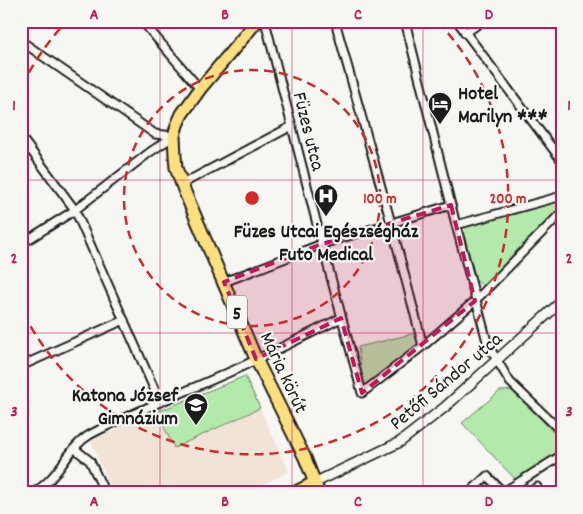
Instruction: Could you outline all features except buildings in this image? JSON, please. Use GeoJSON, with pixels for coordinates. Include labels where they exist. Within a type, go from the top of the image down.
{"type":"FeatureCollection","features":[{"type":"Feature","properties":{"kind":"main road","name":"5"},"geometry":{"type":"LineString","coordinates":[[174,136],[182,114],[200,89],[257,21]]}},
{"type":"Feature","properties":{"kind":"main road","name":"Mária körút"},"geometry":{"type":"LineString","coordinates":[[174,136],[176,168],[182,184],[256,359],[308,465],[316,488]]}},
{"type":"Feature","properties":{"kind":"main road"},"geometry":{"type":"LineString","coordinates":[[294,493],[316,488]]}},
{"type":"Feature","properties":{"kind":"street"},"geometry":{"type":"LineString","coordinates":[[142,21],[200,89]]}},
{"type":"Feature","properties":{"kind":"street","name":"Füzes utca"},"geometry":{"type":"LineString","coordinates":[[266,21],[341,318],[362,393],[423,346]]}},
{"type":"Feature","properties":{"kind":"street"},"geometry":{"type":"LineString","coordinates":[[334,21],[391,223],[423,346],[475,301],[562,212]]}},
{"type":"Feature","properties":{"kind":"street"},"geometry":{"type":"LineString","coordinates":[[405,21],[475,301],[488,344],[510,382],[561,431]]}},
{"type":"Feature","properties":{"kind":"street"},"geometry":{"type":"LineString","coordinates":[[456,21],[562,160]]}},
{"type":"Feature","properties":{"kind":"street"},"geometry":{"type":"LineString","coordinates":[[465,33],[483,21]]}},
{"type":"Feature","properties":{"kind":"street"},"geometry":{"type":"LineString","coordinates":[[21,41],[155,134],[174,136]]}},
{"type":"Feature","properties":{"kind":"street"},"geometry":{"type":"LineString","coordinates":[[182,184],[292,126]]}},
{"type":"Feature","properties":{"kind":"street"},"geometry":{"type":"LineString","coordinates":[[21,244],[74,210],[174,136]]}},
{"type":"Feature","properties":{"kind":"street"},"geometry":{"type":"LineString","coordinates":[[21,137],[74,210],[160,402]]}},
{"type":"Feature","properties":{"kind":"street"},"geometry":{"type":"LineString","coordinates":[[456,225],[562,196]]}},
{"type":"Feature","properties":{"kind":"street"},"geometry":{"type":"LineString","coordinates":[[224,282],[322,244],[451,205]]}},
{"type":"Feature","properties":{"kind":"street","name":"Petőfi Sándor utca"},"geometry":{"type":"LineString","coordinates":[[316,488],[400,442],[445,407],[562,302]]}},
{"type":"Feature","properties":{"kind":"street"},"geometry":{"type":"LineString","coordinates":[[32,493],[44,487],[54,477],[75,449],[90,435],[341,318]]}},
{"type":"Feature","properties":{"kind":"street"},"geometry":{"type":"LineString","coordinates":[[21,366],[124,320]]}},
{"type":"Feature","properties":{"kind":"street"},"geometry":{"type":"LineString","coordinates":[[75,449],[90,461],[105,493]]}},
{"type":"Feature","properties":{"kind":"street"},"geometry":{"type":"LineString","coordinates":[[469,493],[488,476],[503,492],[562,455]]}},
{"type":"Feature","properties":{"kind":"street"},"geometry":{"type":"LineString","coordinates":[[528,493],[537,488],[539,493]]}},
{"type":"Feature","properties":{"kind":"highlighted area"},"geometry":{"type":"Polygon","coordinates":[[[451,205],[475,301],[362,393],[341,318],[256,359],[224,282],[322,244],[451,205]]]}},
{"type":"Feature","properties":{"kind":"shaded area","name":"Katona József Gimnázium"},"geometry":{"type":"Polygon","coordinates":[[[245,376],[289,472],[243,493],[112,493],[91,440],[245,376]]]}},
{"type":"Feature","properties":{"kind":"green space"},"geometry":{"type":"Polygon","coordinates":[[[562,200],[562,208],[483,287],[476,280],[462,226],[562,200]]]}},
{"type":"Feature","properties":{"kind":"green space"},"geometry":{"type":"Polygon","coordinates":[[[416,333],[419,345],[364,388],[358,347],[416,333]]]}},
{"type":"Feature","properties":{"kind":"green space"},"geometry":{"type":"Polygon","coordinates":[[[245,376],[260,408],[174,448],[157,412],[245,376]]]}},
{"type":"Feature","properties":{"kind":"green space"},"geometry":{"type":"Polygon","coordinates":[[[515,390],[562,442],[560,452],[557,455],[516,480],[462,423],[500,391],[515,390]]]}},
{"type":"Feature","properties":{"kind":"place","name":"Hotel Marilyn ***"},"geometry":{"type":"Point","coordinates":[440,125]}},
{"type":"Feature","properties":{"kind":"place","name":"Füzes Utcai Egészségház Futo Medical"},"geometry":{"type":"Point","coordinates":[326,217]}},
{"type":"Feature","properties":{"kind":"place","name":"Katona József Gimnázium"},"geometry":{"type":"Point","coordinates":[196,426]}}]}
